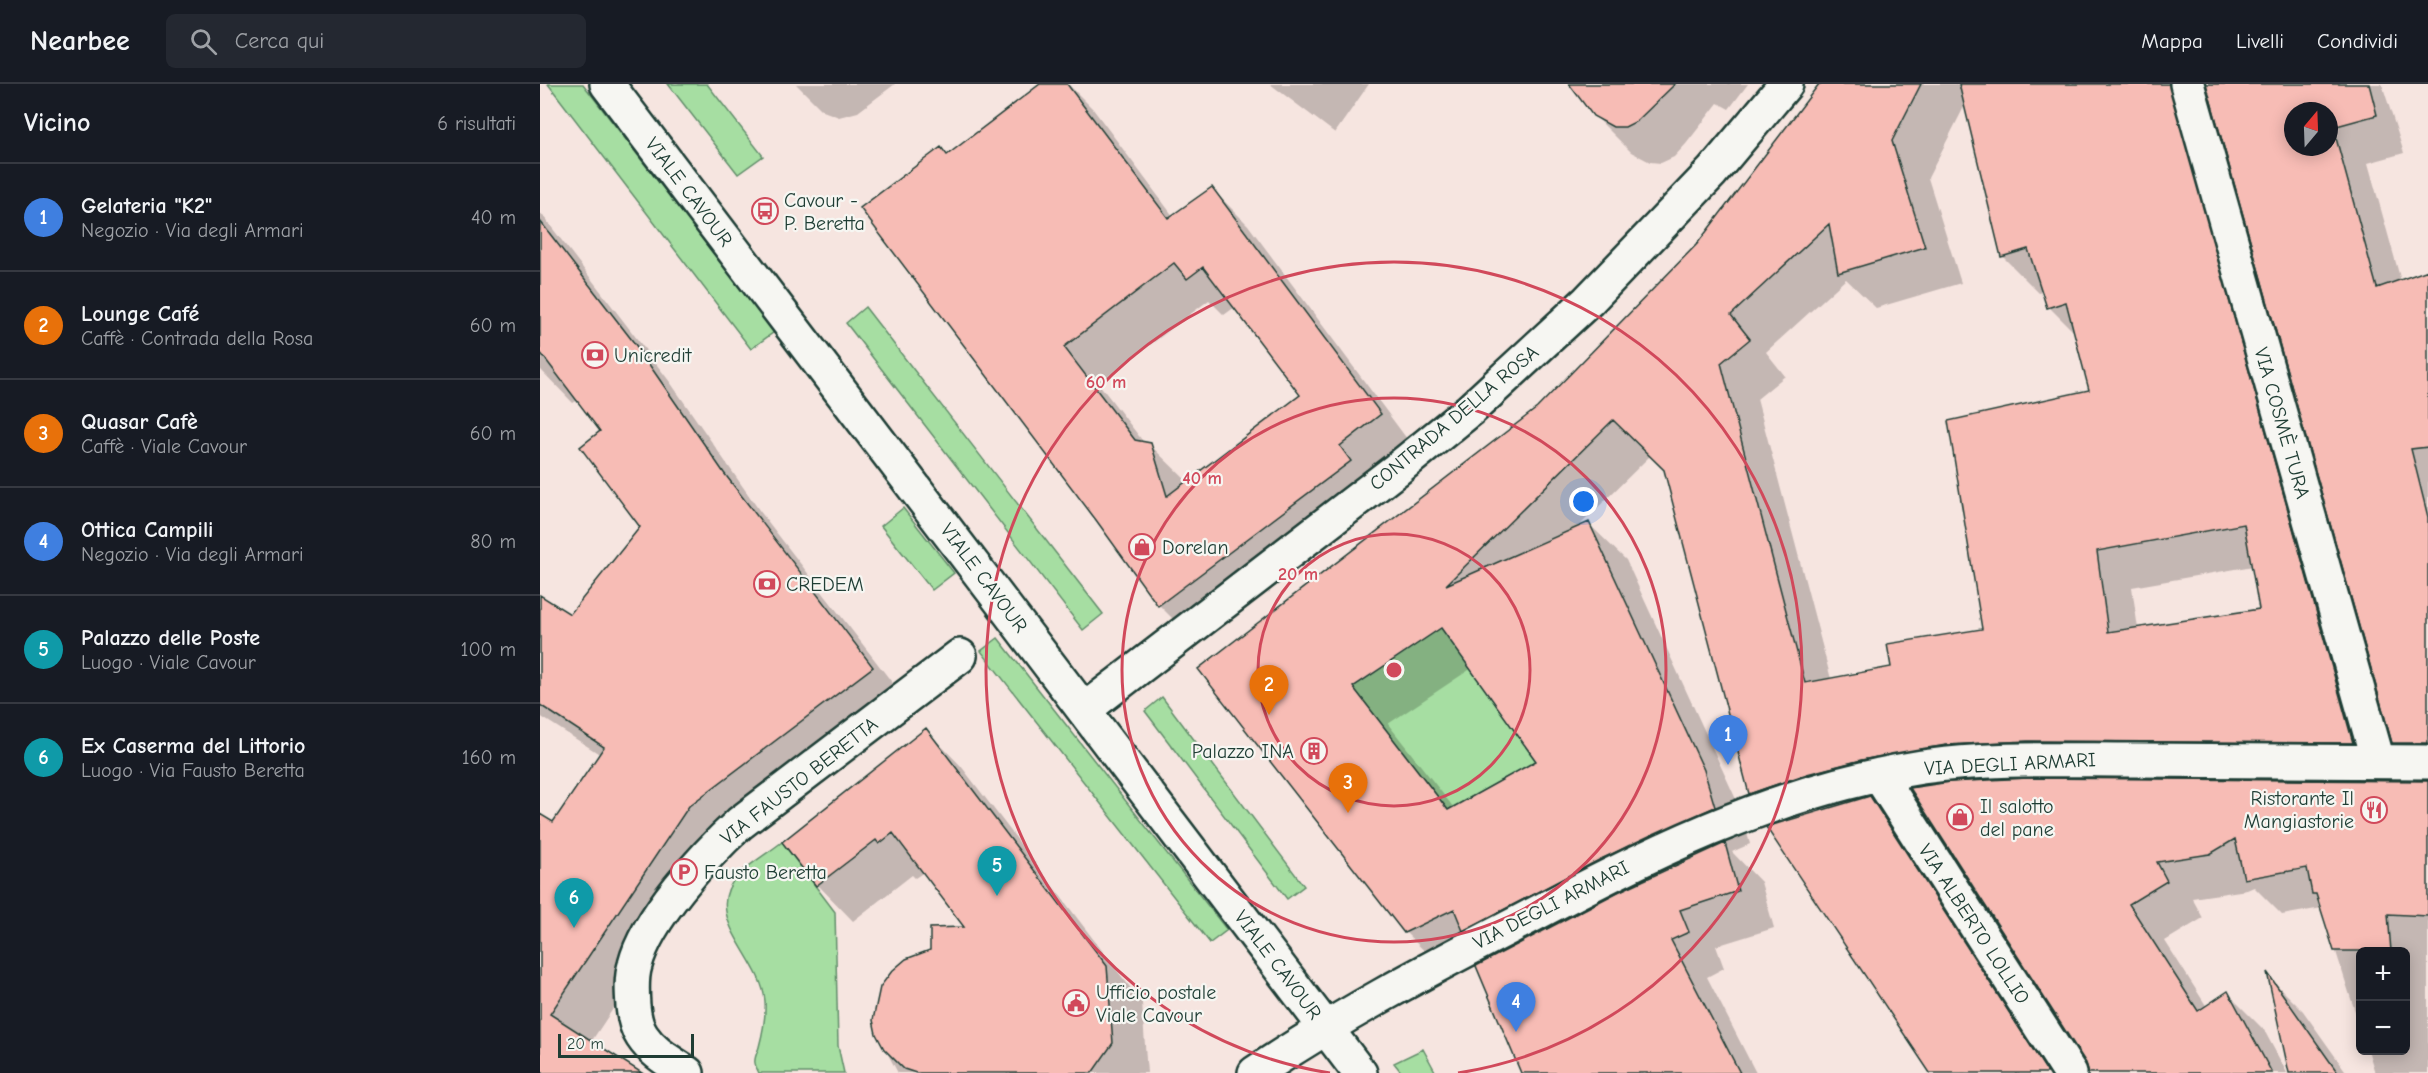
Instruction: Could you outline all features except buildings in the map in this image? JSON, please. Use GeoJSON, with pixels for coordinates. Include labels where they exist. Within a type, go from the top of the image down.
{"type":"FeatureCollection","features":[{"type":"Feature","properties":{"kind":"street","name":"VIALE CAVOUR"},"geometry":{"type":"LineString","coordinates":[[607,84],[1360,1073]]}},
{"type":"Feature","properties":{"kind":"street","name":"CONTRADA DELLA ROSA"},"geometry":{"type":"LineString","coordinates":[[1084,710],[1396,470],[1470,410],[1588,301],[1712,172],[1786,84]]}},
{"type":"Feature","properties":{"kind":"street","name":"VIA COSMÈ TURA"},"geometry":{"type":"LineString","coordinates":[[2187,84],[2378,762]]}},
{"type":"Feature","properties":{"kind":"street","name":"VIA FAUSTO BERETTA"},"geometry":{"type":"LineString","coordinates":[[687,1073],[654,1051],[640,1034],[633,1013],[632,990],[635,965],[644,941],[665,908],[722,840],[740,823],[960,656]]}},
{"type":"Feature","properties":{"kind":"street","name":"VIA DEGLI ARMARI"},"geometry":{"type":"LineString","coordinates":[[1255,1073],[1326,1027],[1400,984],[1652,853],[1759,808],[1822,788],[1925,767],[2033,760],[2428,762]]}},
{"type":"Feature","properties":{"kind":"street","name":"VIA ALBERTO LOLLIO"},"geometry":{"type":"LineString","coordinates":[[1879,775],[2070,1073]]}},
{"type":"Feature","properties":{"kind":"green space"},"geometry":{"type":"Polygon","coordinates":[[[548,84],[583,84],[774,332],[751,349],[548,84]]]}},
{"type":"Feature","properties":{"kind":"green space"},"geometry":{"type":"Polygon","coordinates":[[[668,84],[707,84],[763,156],[738,174],[668,84]]]}},
{"type":"Feature","properties":{"kind":"green space"},"geometry":{"type":"Polygon","coordinates":[[[865,307],[1103,614],[1083,630],[846,323],[865,307]]]}},
{"type":"Feature","properties":{"kind":"green space"},"geometry":{"type":"Polygon","coordinates":[[[903,508],[954,573],[932,590],[881,526],[903,508]]]}},
{"type":"Feature","properties":{"kind":"green space"},"geometry":{"type":"Polygon","coordinates":[[[1441,627],[1536,761],[1448,810],[1353,687],[1441,627]]]}},
{"type":"Feature","properties":{"kind":"green space"},"geometry":{"type":"Polygon","coordinates":[[[998,638],[1227,930],[1210,943],[981,651],[998,638]]]}},
{"type":"Feature","properties":{"kind":"green space"},"geometry":{"type":"Polygon","coordinates":[[[1162,697],[1304,886],[1287,899],[1145,711],[1162,697]]]}},
{"type":"Feature","properties":{"kind":"green space"},"geometry":{"type":"Polygon","coordinates":[[[782,842],[835,912],[838,1046],[844,1073],[759,1073],[755,1065],[764,1024],[765,1001],[754,969],[729,922],[725,906],[728,890],[738,875],[782,842]]]}},
{"type":"Feature","properties":{"kind":"green space"},"geometry":{"type":"Polygon","coordinates":[[[1423,1049],[1436,1073],[1402,1073],[1394,1063],[1423,1049]]]}},
{"type":"Feature","properties":{"kind":"place","name":"Cavour - P. Beretta"},"geometry":{"type":"Point","coordinates":[765,211]}},
{"type":"Feature","properties":{"kind":"place","name":"Unicredit"},"geometry":{"type":"Point","coordinates":[595,355]}},
{"type":"Feature","properties":{"kind":"place","name":"Dorelan"},"geometry":{"type":"Point","coordinates":[1142,547]}},
{"type":"Feature","properties":{"kind":"place","name":"CREDEM"},"geometry":{"type":"Point","coordinates":[767,584]}},
{"type":"Feature","properties":{"kind":"place","name":"Lounge Café"},"geometry":{"type":"Point","coordinates":[1269,715]}},
{"type":"Feature","properties":{"kind":"place","name":"Palazzo INA"},"geometry":{"type":"Point","coordinates":[1314,751]}},
{"type":"Feature","properties":{"kind":"place","name":"Gelateria \"K2\""},"geometry":{"type":"Point","coordinates":[1728,765]}},
{"type":"Feature","properties":{"kind":"place","name":"Ristorante Il Mangiastorie"},"geometry":{"type":"Point","coordinates":[2374,810]}},
{"type":"Feature","properties":{"kind":"place","name":"Quasar Cafè"},"geometry":{"type":"Point","coordinates":[1348,813]}},
{"type":"Feature","properties":{"kind":"place","name":"Il salotto del pane"},"geometry":{"type":"Point","coordinates":[1960,817]}},
{"type":"Feature","properties":{"kind":"place","name":"Fausto Beretta"},"geometry":{"type":"Point","coordinates":[684,872]}},
{"type":"Feature","properties":{"kind":"place","name":"Palazzo delle Poste"},"geometry":{"type":"Point","coordinates":[997,896]}},
{"type":"Feature","properties":{"kind":"place","name":"Ex Caserma del Littorio"},"geometry":{"type":"Point","coordinates":[574,928]}},
{"type":"Feature","properties":{"kind":"place","name":"Ufficio postale Viale Cavour"},"geometry":{"type":"Point","coordinates":[1076,1003]}},
{"type":"Feature","properties":{"kind":"place","name":"Ottica Campili"},"geometry":{"type":"Point","coordinates":[1516,1032]}}]}
